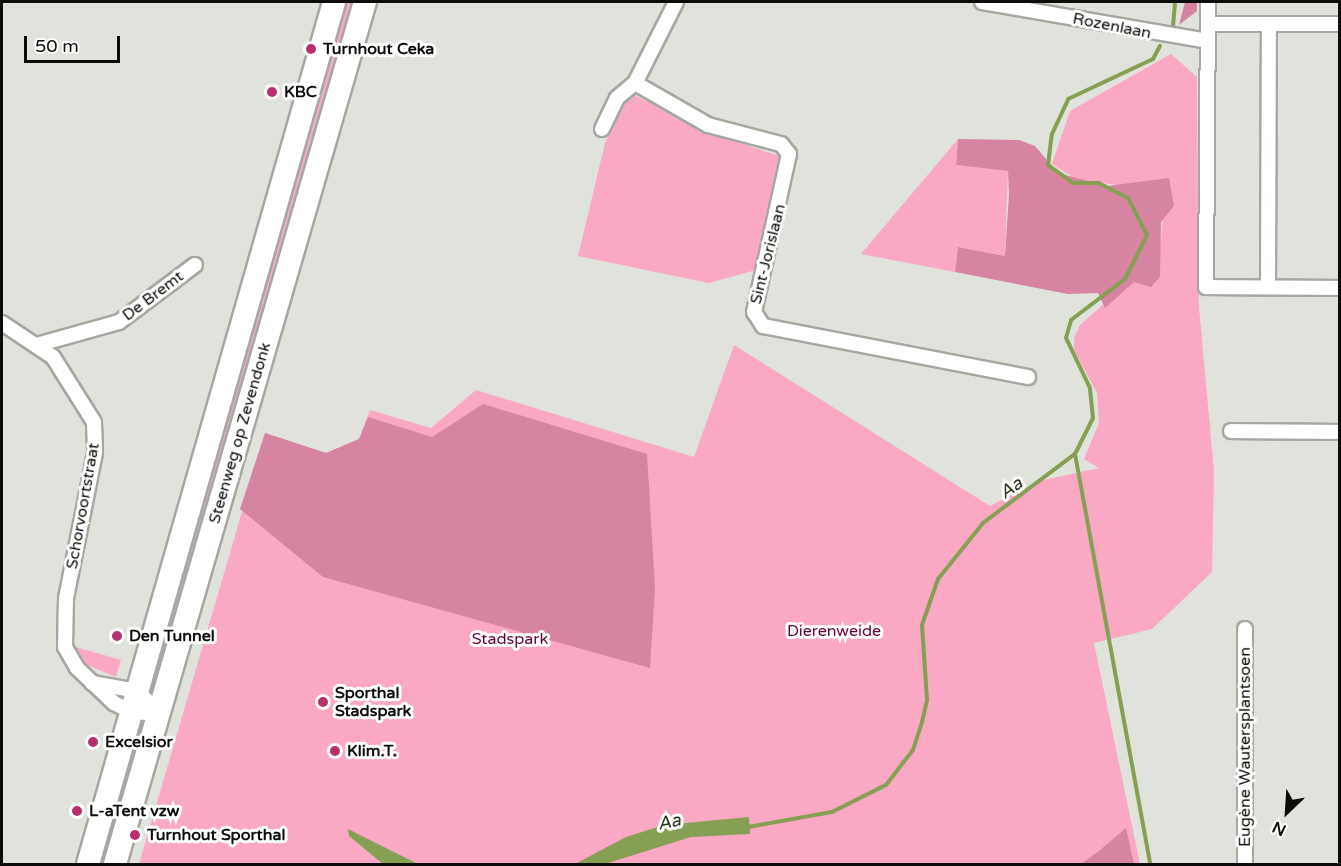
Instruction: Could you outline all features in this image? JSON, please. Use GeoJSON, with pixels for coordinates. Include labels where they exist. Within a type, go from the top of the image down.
{"type":"FeatureCollection","features":[{"type":"Feature","properties":{"kind":"main road","name":"Steenweg op Zevendonk"},"geometry":{"type":"LineString","coordinates":[[88,864],[334,2]]}},
{"type":"Feature","properties":{"kind":"main road","name":"Steenweg op Zevendonk"},"geometry":{"type":"LineString","coordinates":[[115,864],[365,2]]}},
{"type":"Feature","properties":{"kind":"street"},"geometry":{"type":"LineString","coordinates":[[602,129],[617,98],[635,83],[676,2]]}},
{"type":"Feature","properties":{"kind":"street","name":"Rozenlaan"},"geometry":{"type":"LineString","coordinates":[[982,2],[1208,41]]}},
{"type":"Feature","properties":{"kind":"street"},"geometry":{"type":"LineString","coordinates":[[1208,2],[1209,155],[1206,287],[1340,288]]}},
{"type":"Feature","properties":{"kind":"street"},"geometry":{"type":"LineString","coordinates":[[1208,24],[1340,24]]}},
{"type":"Feature","properties":{"kind":"street"},"geometry":{"type":"LineString","coordinates":[[1268,287],[1269,25]]}},
{"type":"Feature","properties":{"kind":"street","name":"Sint-Jorislaan"},"geometry":{"type":"LineString","coordinates":[[635,83],[708,125],[781,144],[789,154],[754,312],[767,329],[1028,377]]}},
{"type":"Feature","properties":{"kind":"street","name":"De Bremt"},"geometry":{"type":"LineString","coordinates":[[40,344],[119,322],[195,265]]}},
{"type":"Feature","properties":{"kind":"street","name":"Schorvoortstraat"},"geometry":{"type":"LineString","coordinates":[[2,323],[40,344],[86,408],[96,437],[64,616],[65,647],[92,683],[159,714]]}},
{"type":"Feature","properties":{"kind":"street"},"geometry":{"type":"LineString","coordinates":[[1231,431],[1340,432]]}},
{"type":"Feature","properties":{"kind":"street","name":"Eugène Wautersplantsoen"},"geometry":{"type":"LineString","coordinates":[[1245,629],[1245,864]]}},
{"type":"Feature","properties":{"kind":"street"},"geometry":{"type":"LineString","coordinates":[[92,683],[159,714]]}},
{"type":"Feature","properties":{"kind":"green space"},"geometry":{"type":"Polygon","coordinates":[[[344,2],[357,2],[154,684],[149,680],[344,2]]]}},
{"type":"Feature","properties":{"kind":"green space","name":"Stadspark"},"geometry":{"type":"Polygon","coordinates":[[[1171,54],[1197,77],[1199,307],[1214,471],[1212,572],[1152,629],[1094,643],[1140,864],[139,864],[265,433],[326,453],[359,439],[370,410],[431,428],[476,390],[694,457],[734,345],[990,506],[1039,481],[1099,468],[1084,459],[1099,423],[1097,393],[1074,350],[1074,338],[1080,325],[1160,254],[1163,214],[1123,186],[1076,179],[1052,164],[1070,111],[1171,54]]]}},
{"type":"Feature","properties":{"kind":"green space"},"geometry":{"type":"Polygon","coordinates":[[[634,95],[721,137],[780,156],[756,270],[709,283],[578,256],[605,143],[626,96],[634,95]]]}},
{"type":"Feature","properties":{"kind":"green space"},"geometry":{"type":"Polygon","coordinates":[[[958,139],[956,165],[1008,171],[1005,256],[958,247],[955,272],[861,254],[958,139]]]}},
{"type":"Feature","properties":{"kind":"green space"},"geometry":{"type":"Polygon","coordinates":[[[76,647],[121,660],[116,677],[87,665],[76,647]]]}},
{"type":"Feature","properties":{"kind":"shaded area"},"geometry":{"type":"Polygon","coordinates":[[[1185,2],[1197,2],[1197,11],[1179,25],[1185,2]]]}},
{"type":"Feature","properties":{"kind":"shaded area"},"geometry":{"type":"Polygon","coordinates":[[[958,139],[1019,140],[1035,146],[1058,173],[1107,186],[1169,178],[1174,206],[1161,222],[1160,277],[1151,287],[1134,282],[1105,308],[1098,293],[1068,294],[955,272],[958,247],[1005,256],[1009,194],[1008,171],[956,165],[958,139]]]}},
{"type":"Feature","properties":{"kind":"shaded area"},"geometry":{"type":"Polygon","coordinates":[[[483,404],[647,454],[655,588],[650,668],[323,577],[240,509],[265,433],[326,453],[359,439],[368,417],[432,437],[483,404]]]}},
{"type":"Feature","properties":{"kind":"shaded area"},"geometry":{"type":"Polygon","coordinates":[[[749,817],[750,834],[691,837],[605,864],[575,864],[626,837],[664,825],[749,817]]]}},
{"type":"Feature","properties":{"kind":"shaded area"},"geometry":{"type":"Polygon","coordinates":[[[1126,828],[1134,864],[1081,864],[1099,851],[1126,828]]]}},
{"type":"Feature","properties":{"kind":"shaded area"},"geometry":{"type":"Polygon","coordinates":[[[348,829],[418,864],[383,864],[349,836],[348,829]]]}},
{"type":"Feature","properties":{"kind":"waterway"},"geometry":{"type":"LineString","coordinates":[[1173,26],[1175,2]]}},
{"type":"Feature","properties":{"kind":"waterway","name":"Aa"},"geometry":{"type":"LineString","coordinates":[[748,827],[832,812],[886,785],[913,750],[922,722],[927,700],[922,625],[938,579],[983,523],[1075,454],[1093,418],[1090,388],[1066,338],[1071,320],[1125,279],[1147,235],[1128,198],[1099,183],[1073,183],[1048,165],[1052,134],[1068,99],[1153,59],[1160,46]]}},
{"type":"Feature","properties":{"kind":"waterway"},"geometry":{"type":"LineString","coordinates":[[1075,454],[1150,864]]}},
{"type":"Feature","properties":{"kind":"place","name":"Turnhout Ceka"},"geometry":{"type":"Point","coordinates":[311,49]}},
{"type":"Feature","properties":{"kind":"place","name":"KBC"},"geometry":{"type":"Point","coordinates":[272,92]}},
{"type":"Feature","properties":{"kind":"place","name":"Den Tunnel"},"geometry":{"type":"Point","coordinates":[117,636]}},
{"type":"Feature","properties":{"kind":"place","name":"Sporthal Stadspark"},"geometry":{"type":"Point","coordinates":[323,702]}},
{"type":"Feature","properties":{"kind":"place","name":"Excelsior"},"geometry":{"type":"Point","coordinates":[93,742]}},
{"type":"Feature","properties":{"kind":"place","name":"Klim.T."},"geometry":{"type":"Point","coordinates":[335,751]}},
{"type":"Feature","properties":{"kind":"place","name":"L-aTent vzw"},"geometry":{"type":"Point","coordinates":[77,811]}},
{"type":"Feature","properties":{"kind":"place","name":"Turnhout Sporthal"},"geometry":{"type":"Point","coordinates":[135,835]}},
{"type":"Feature","properties":{"kind":"park label","name":"Dierenweide"},"geometry":{"type":"Point","coordinates":[834,631]}}]}
